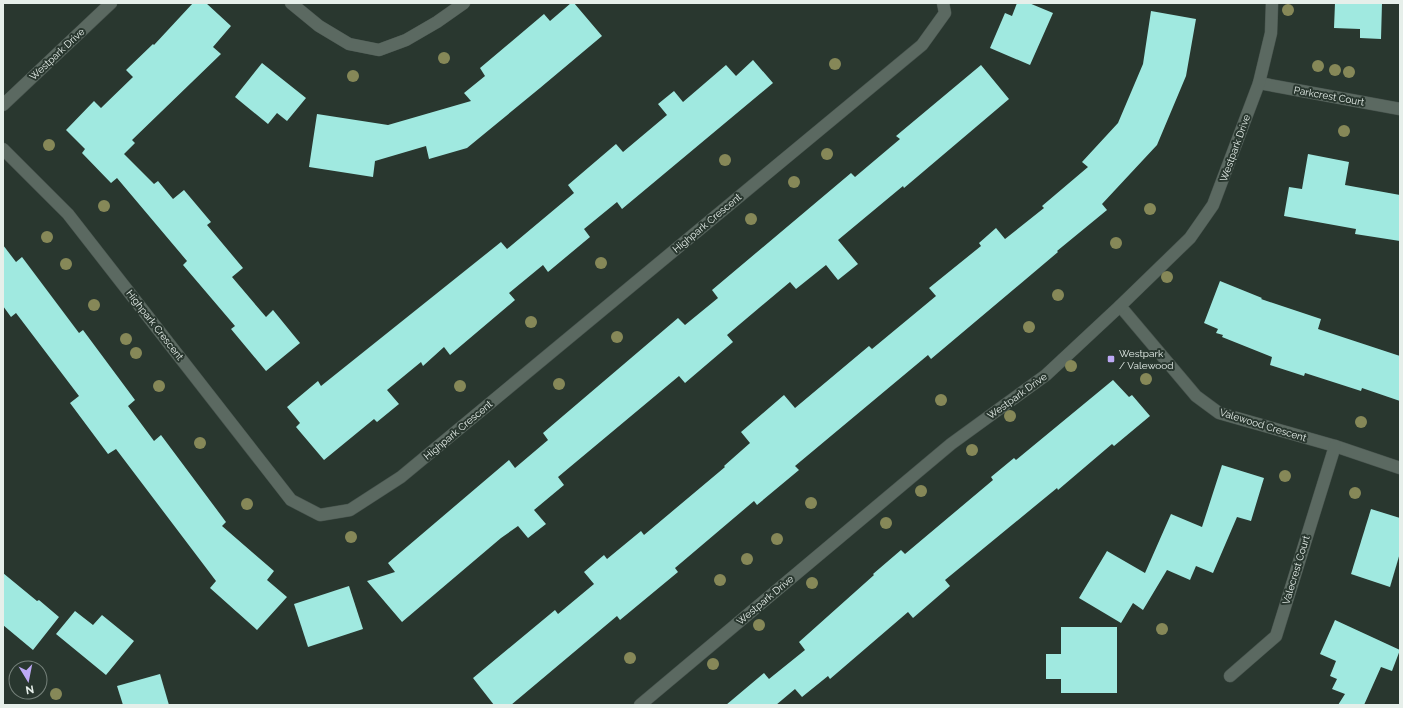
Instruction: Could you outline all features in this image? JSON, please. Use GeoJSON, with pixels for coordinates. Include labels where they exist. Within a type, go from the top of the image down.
{"type":"FeatureCollection","features":[{"type":"Feature","properties":{"kind":"street","name":"Westpark Drive"},"geometry":{"type":"LineString","coordinates":[[3,105],[111,3]]}},
{"type":"Feature","properties":{"kind":"street"},"geometry":{"type":"LineString","coordinates":[[291,3],[319,26],[349,44],[379,50],[406,40],[437,22],[464,3]]}},
{"type":"Feature","properties":{"kind":"street","name":"Highpark Crescent"},"geometry":{"type":"LineString","coordinates":[[3,149],[68,214],[291,500],[320,515],[350,510],[401,477],[922,45],[945,13],[943,3]]}},
{"type":"Feature","properties":{"kind":"street","name":"Westpark Drive"},"geometry":{"type":"LineString","coordinates":[[640,705],[951,444],[1046,375],[1190,238],[1213,205],[1259,83],[1271,33],[1272,3]]}},
{"type":"Feature","properties":{"kind":"street","name":"Parkcrest Court"},"geometry":{"type":"LineString","coordinates":[[1259,83],[1400,109]]}},
{"type":"Feature","properties":{"kind":"street","name":"Valewood Crescent"},"geometry":{"type":"LineString","coordinates":[[1120,306],[1196,396],[1219,413],[1335,446],[1400,468]]}},
{"type":"Feature","properties":{"kind":"street","name":"Valecrest Court"},"geometry":{"type":"LineString","coordinates":[[1230,676],[1276,636],[1335,446]]}},
{"type":"Feature","properties":{"kind":"building"},"geometry":{"type":"Polygon","coordinates":[[[193,3],[206,3],[231,26],[213,47],[221,54],[132,140],[135,143],[124,154],[154,184],[158,181],[173,199],[184,190],[211,222],[207,225],[243,268],[232,277],[266,317],[273,310],[300,343],[266,371],[231,329],[235,326],[183,265],[187,261],[117,178],[111,183],[82,153],[85,149],[66,130],[94,101],[101,108],[133,77],[126,70],[153,44],[154,45],[193,3]]]}},
{"type":"Feature","properties":{"kind":"building"},"geometry":{"type":"Polygon","coordinates":[[[571,3],[574,3],[602,36],[467,148],[429,159],[426,146],[375,161],[373,177],[309,167],[317,114],[388,125],[471,101],[464,93],[485,76],[480,68],[544,14],[550,21],[571,3]]]}},
{"type":"Feature","properties":{"kind":"building"},"geometry":{"type":"Polygon","coordinates":[[[1017,3],[1029,3],[1053,13],[1030,65],[990,48],[1005,13],[1012,16],[1017,3]]]}},
{"type":"Feature","properties":{"kind":"building"},"geometry":{"type":"Polygon","coordinates":[[[1335,3],[1382,3],[1381,39],[1360,38],[1360,29],[1334,28],[1335,3]]]}},
{"type":"Feature","properties":{"kind":"building"},"geometry":{"type":"Polygon","coordinates":[[[1151,11],[1196,19],[1186,76],[1157,145],[1102,204],[1107,210],[931,359],[928,355],[795,466],[799,470],[757,505],[754,501],[675,568],[678,572],[620,620],[617,616],[511,705],[494,705],[473,678],[555,610],[558,614],[594,584],[584,572],[604,555],[607,559],[641,531],[644,535],[725,467],[724,466],[750,443],[741,432],[784,395],[795,408],[869,346],[872,349],[936,296],[929,288],[981,246],[979,243],[996,228],[1005,239],[1044,208],[1042,206],[1088,167],[1082,162],[1118,123],[1143,64],[1151,11]]]}},
{"type":"Feature","properties":{"kind":"building"},"geometry":{"type":"Polygon","coordinates":[[[753,60],[773,83],[622,209],[617,202],[584,229],[590,237],[548,272],[543,265],[509,293],[515,300],[450,355],[444,347],[423,366],[421,362],[387,390],[399,404],[377,422],[374,419],[324,460],[296,427],[300,423],[287,407],[318,381],[321,386],[501,242],[507,249],[574,193],[568,185],[616,144],[623,152],[667,115],[658,104],[674,91],[683,102],[726,65],[736,76],[753,60]]]}},
{"type":"Feature","properties":{"kind":"building"},"geometry":{"type":"Polygon","coordinates":[[[262,63],[306,98],[287,121],[277,113],[268,124],[235,97],[262,63]]]}},
{"type":"Feature","properties":{"kind":"building"},"geometry":{"type":"Polygon","coordinates":[[[981,65],[1009,99],[904,188],[903,186],[838,240],[858,264],[838,280],[826,265],[796,289],[790,282],[727,335],[733,342],[685,383],[679,376],[558,477],[564,485],[534,510],[546,524],[528,538],[518,526],[501,538],[402,622],[367,581],[395,572],[388,563],[509,460],[515,468],[548,440],[543,433],[678,318],[685,325],[718,298],[712,290],[851,173],[855,177],[900,139],[896,136],[981,65]]]}},
{"type":"Feature","properties":{"kind":"building"},"geometry":{"type":"Polygon","coordinates":[[[1308,154],[1349,162],[1345,185],[1400,195],[1400,241],[1355,234],[1356,229],[1284,216],[1289,187],[1302,189],[1308,154]]]}},
{"type":"Feature","properties":{"kind":"building"},"geometry":{"type":"Polygon","coordinates":[[[3,245],[16,262],[22,257],[79,333],[83,330],[135,400],[128,406],[154,441],[161,435],[226,522],[222,526],[274,571],[267,580],[287,597],[257,630],[210,588],[216,581],[116,449],[108,454],[70,403],[79,396],[16,313],[11,317],[3,306],[3,245]]]}},
{"type":"Feature","properties":{"kind":"building"},"geometry":{"type":"Polygon","coordinates":[[[1220,281],[1262,298],[1261,299],[1321,319],[1318,329],[1400,356],[1400,401],[1362,388],[1361,391],[1305,373],[1304,376],[1270,365],[1272,357],[1222,337],[1223,335],[1216,333],[1218,329],[1204,323],[1220,281]]]}},
{"type":"Feature","properties":{"kind":"building"},"geometry":{"type":"Polygon","coordinates":[[[1113,380],[1129,397],[1132,395],[1150,416],[1114,446],[1112,444],[1058,490],[1057,488],[945,580],[950,586],[913,618],[908,612],[830,679],[828,676],[802,697],[795,689],[776,705],[726,705],[764,673],[769,679],[805,650],[799,642],[874,575],[873,574],[901,550],[905,554],[993,480],[991,477],[1014,458],[1016,460],[1113,380]]]}},
{"type":"Feature","properties":{"kind":"building"},"geometry":{"type":"Polygon","coordinates":[[[1222,465],[1264,478],[1251,521],[1237,517],[1213,573],[1196,566],[1190,580],[1167,570],[1143,610],[1133,603],[1121,623],[1079,598],[1107,551],[1145,573],[1171,514],[1202,527],[1222,465]]]}},
{"type":"Feature","properties":{"kind":"building"},"geometry":{"type":"Polygon","coordinates":[[[1371,509],[1400,518],[1400,553],[1390,587],[1351,574],[1371,509]]]}},
{"type":"Feature","properties":{"kind":"building"},"geometry":{"type":"Polygon","coordinates":[[[3,573],[59,617],[33,650],[3,625],[3,573]]]}},
{"type":"Feature","properties":{"kind":"building"},"geometry":{"type":"Polygon","coordinates":[[[349,586],[363,629],[308,647],[294,604],[349,586]]]}},
{"type":"Feature","properties":{"kind":"building"},"geometry":{"type":"Polygon","coordinates":[[[75,611],[93,625],[102,615],[134,641],[106,675],[56,634],[75,611]]]}},
{"type":"Feature","properties":{"kind":"building"},"geometry":{"type":"Polygon","coordinates":[[[1335,620],[1400,650],[1392,671],[1381,667],[1364,705],[1338,705],[1345,694],[1332,689],[1337,679],[1330,676],[1336,661],[1320,654],[1335,620]]]}},
{"type":"Feature","properties":{"kind":"building"},"geometry":{"type":"Polygon","coordinates":[[[1061,627],[1117,627],[1117,693],[1061,693],[1061,679],[1046,679],[1046,654],[1061,654],[1061,627]]]}},
{"type":"Feature","properties":{"kind":"building"},"geometry":{"type":"Polygon","coordinates":[[[160,674],[169,705],[123,705],[117,686],[160,674]]]}},
{"type":"Feature","properties":{"kind":"place","name":"Westpark / Valewood"},"geometry":{"type":"Point","coordinates":[1111,359]}}]}
